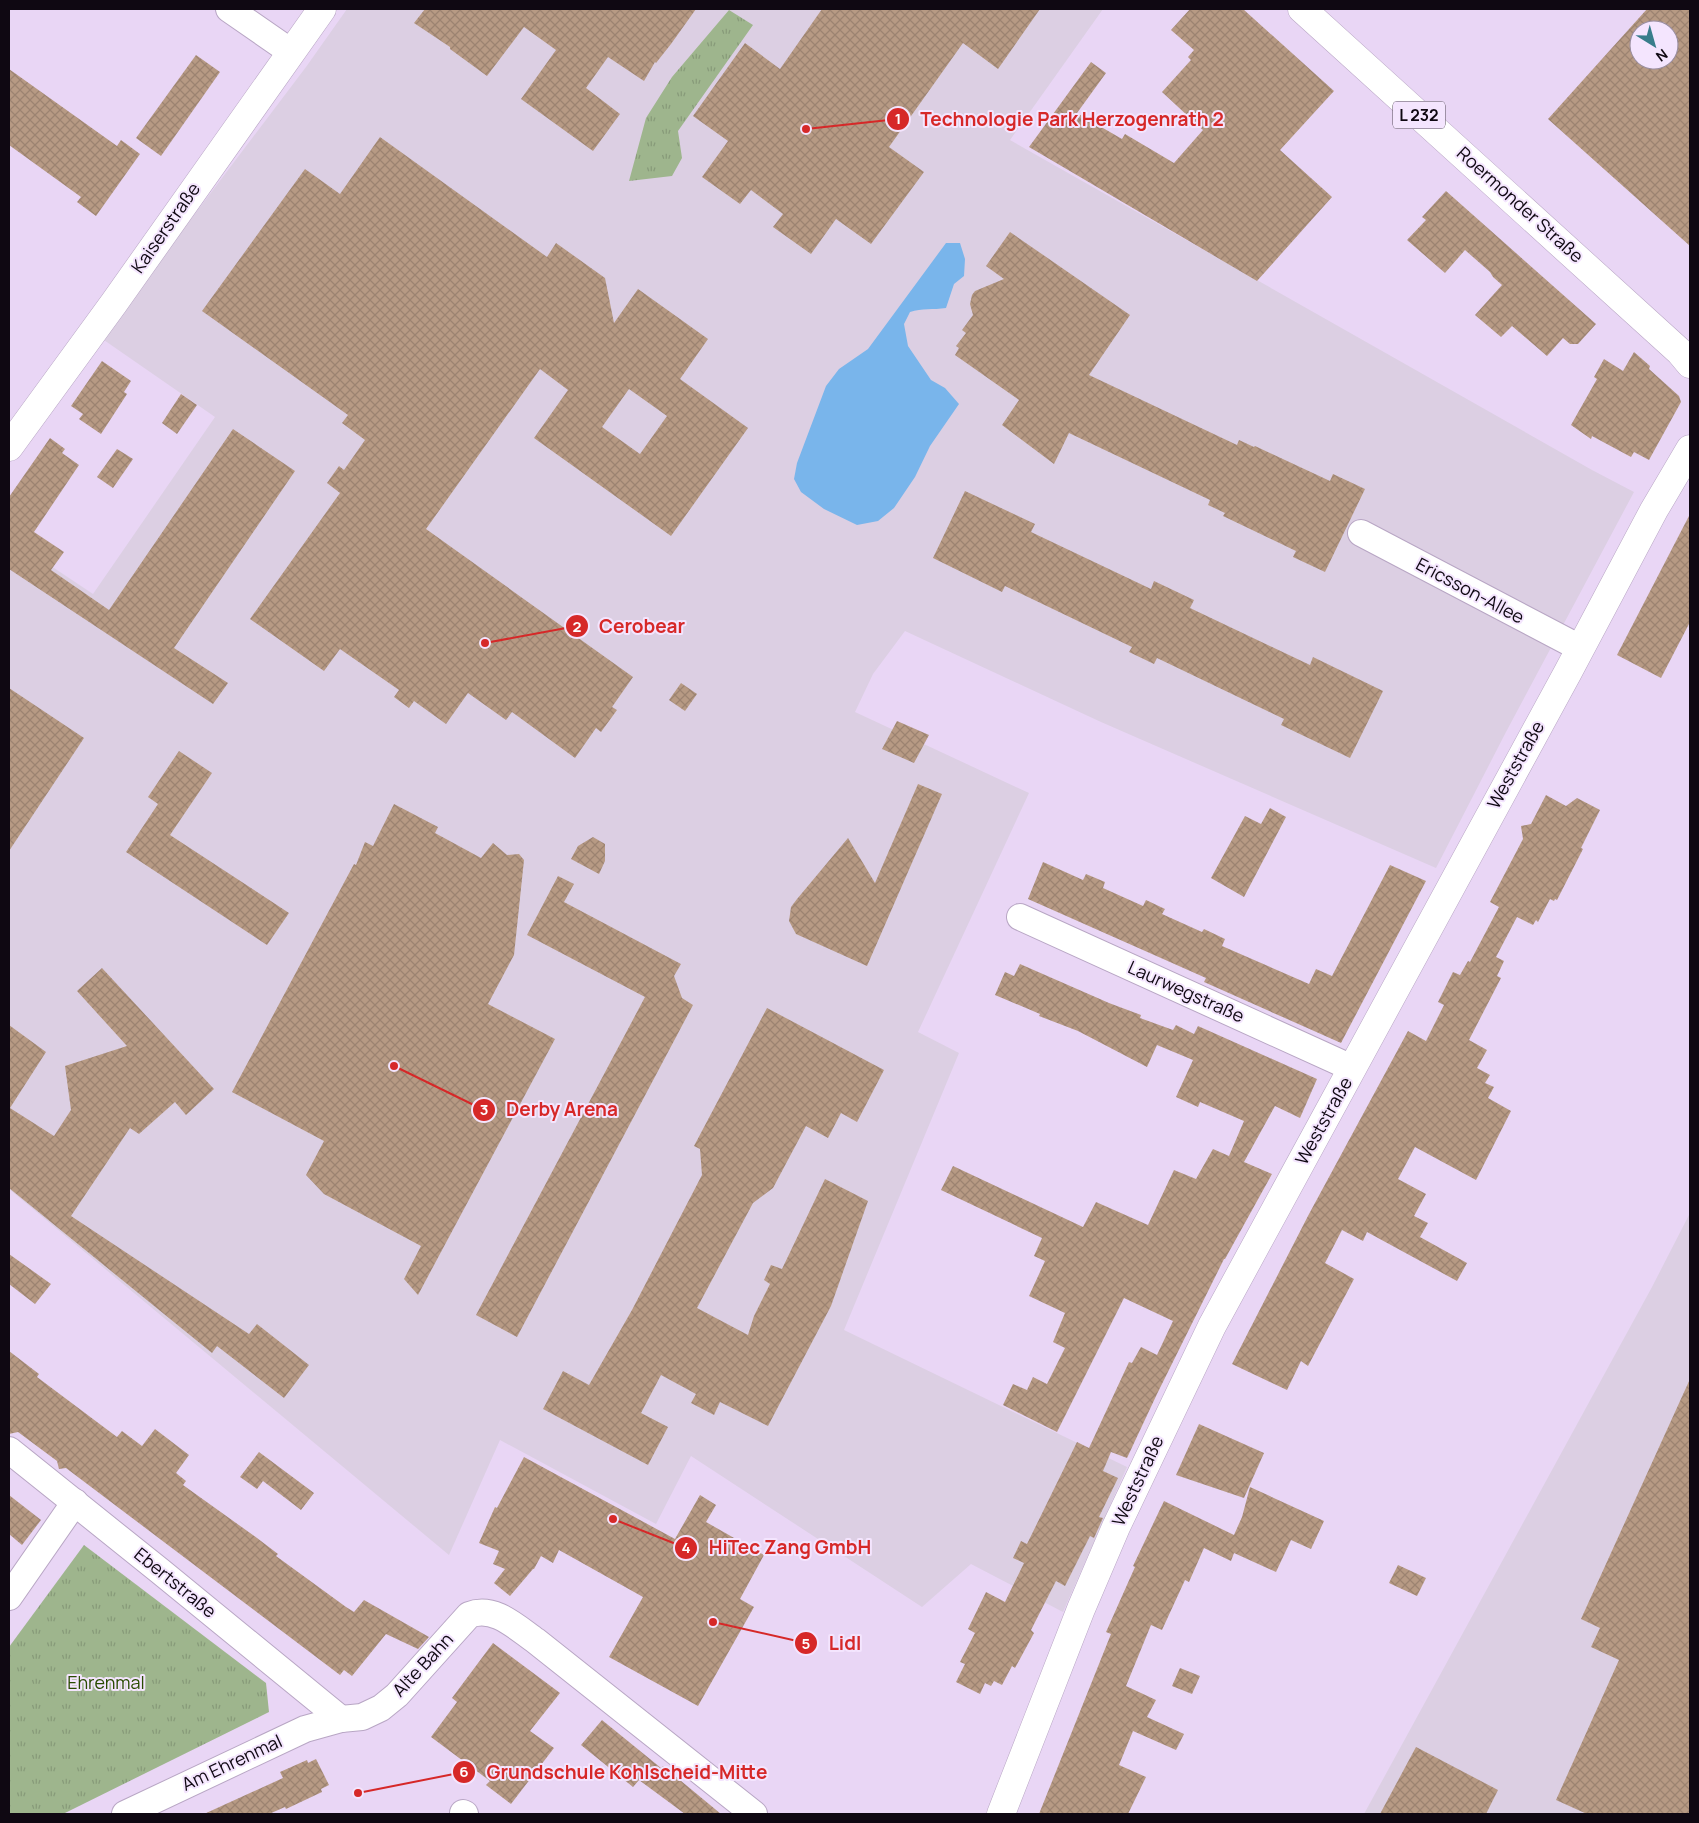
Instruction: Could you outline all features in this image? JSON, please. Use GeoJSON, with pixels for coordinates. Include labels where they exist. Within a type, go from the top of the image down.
{"type":"FeatureCollection","features":[{"type":"Feature","properties":{"kind":"main road","name":"Kaiserstraße"},"geometry":{"type":"LineString","coordinates":[[9,447],[114,303],[322,9]]}},
{"type":"Feature","properties":{"kind":"main road","name":"Roermonder Straße"},"geometry":{"type":"LineString","coordinates":[[1302,9],[1573,254],[1680,352],[1690,364]]}},
{"type":"Feature","properties":{"kind":"main road","name":"Weststraße"},"geometry":{"type":"LineString","coordinates":[[1002,1814],[1077,1618],[1116,1527],[1212,1326],[1654,510],[1690,449]]}},
{"type":"Feature","properties":{"kind":"street"},"geometry":{"type":"LineString","coordinates":[[229,9],[291,52]]}},
{"type":"Feature","properties":{"kind":"street","name":"Ericsson-Allee"},"geometry":{"type":"LineString","coordinates":[[1361,533],[1580,648]]}},
{"type":"Feature","properties":{"kind":"street","name":"Laurwegstraße"},"geometry":{"type":"LineString","coordinates":[[1020,917],[1352,1068]]}},
{"type":"Feature","properties":{"kind":"street","name":"Ebertstraße"},"geometry":{"type":"LineString","coordinates":[[9,1450],[341,1719]]}},
{"type":"Feature","properties":{"kind":"street"},"geometry":{"type":"LineString","coordinates":[[9,1597],[75,1502]]}},
{"type":"Feature","properties":{"kind":"street","name":"Alte Bahn"},"geometry":{"type":"LineString","coordinates":[[341,1719],[362,1716],[381,1708],[397,1695],[469,1615],[485,1612],[502,1617],[611,1700],[754,1814]]}},
{"type":"Feature","properties":{"kind":"street","name":"Am Ehrenmal"},"geometry":{"type":"LineString","coordinates":[[125,1814],[305,1729],[341,1719]]}},
{"type":"Feature","properties":{"kind":"shaded area"},"geometry":{"type":"Polygon","coordinates":[[[347,9],[1103,9],[1010,140],[1634,492],[1436,868],[1101,722],[905,631],[873,674],[855,712],[1029,793],[918,1032],[959,1053],[844,1330],[1127,1467],[1063,1612],[971,1564],[922,1607],[691,1456],[656,1524],[500,1440],[449,1555],[9,1189],[9,538],[93,594],[215,417],[101,338],[306,67],[347,9]]]}},
{"type":"Feature","properties":{"kind":"shaded area"},"geometry":{"type":"Polygon","coordinates":[[[1690,1213],[1690,1814],[1364,1814],[1652,1287],[1690,1213]]]}},
{"type":"Feature","properties":{"kind":"green space"},"geometry":{"type":"Polygon","coordinates":[[[729,10],[753,25],[678,131],[682,158],[672,176],[629,181],[646,118],[672,77],[729,10]]]}},
{"type":"Feature","properties":{"kind":"green space","name":"Ehrenmal"},"geometry":{"type":"Polygon","coordinates":[[[84,1545],[266,1683],[269,1712],[63,1814],[9,1814],[9,1647],[84,1545]]]}},
{"type":"Feature","properties":{"kind":"water"},"geometry":{"type":"Polygon","coordinates":[[[946,243],[960,243],[965,259],[964,276],[954,284],[946,308],[910,312],[904,324],[908,346],[931,380],[945,388],[959,404],[930,446],[915,477],[894,508],[878,521],[857,525],[824,509],[801,492],[794,479],[797,463],[826,386],[839,369],[868,349],[946,243]]]}},
{"type":"Feature","properties":{"kind":"building"},"geometry":{"type":"Polygon","coordinates":[[[425,9],[696,9],[671,44],[655,62],[644,81],[608,57],[586,88],[620,114],[593,151],[521,99],[556,50],[524,27],[487,76],[450,49],[450,47],[414,23],[425,9]]]}},
{"type":"Feature","properties":{"kind":"building"},"geometry":{"type":"Polygon","coordinates":[[[822,9],[1040,9],[998,69],[963,43],[889,147],[924,172],[871,244],[836,219],[811,254],[773,227],[783,214],[751,190],[740,204],[702,177],[728,141],[693,116],[745,43],[780,69],[822,9]]]}},
{"type":"Feature","properties":{"kind":"building"},"geometry":{"type":"Polygon","coordinates":[[[1190,9],[1243,9],[1334,91],[1280,150],[1332,197],[1257,281],[1029,147],[1091,62],[1106,73],[1077,113],[1122,139],[1125,134],[1174,163],[1203,130],[1162,92],[1191,60],[1188,57],[1194,50],[1171,30],[1190,9]]]}},
{"type":"Feature","properties":{"kind":"building"},"geometry":{"type":"Polygon","coordinates":[[[1647,9],[1690,9],[1690,246],[1548,119],[1629,29],[1629,70],[1679,70],[1679,20],[1637,20],[1647,9]]]}},
{"type":"Feature","properties":{"kind":"building"},"geometry":{"type":"Polygon","coordinates":[[[196,55],[220,72],[161,156],[136,138],[196,55]]]}},
{"type":"Feature","properties":{"kind":"building"},"geometry":{"type":"Polygon","coordinates":[[[9,69],[117,146],[121,140],[140,154],[96,216],[77,202],[81,197],[9,145],[9,69]]]}},
{"type":"Feature","properties":{"kind":"building"},"geometry":{"type":"Polygon","coordinates":[[[380,137],[547,257],[556,243],[605,278],[614,323],[638,289],[708,339],[680,379],[748,428],[671,536],[534,438],[568,390],[540,369],[426,529],[633,677],[612,707],[617,710],[601,732],[596,728],[575,758],[512,712],[506,720],[468,693],[446,724],[414,701],[409,708],[394,697],[399,690],[340,649],[324,671],[250,619],[340,493],[327,483],[339,466],[344,470],[365,440],[342,423],[348,415],[202,311],[305,169],[340,194],[380,137]],[[629,389],[602,427],[640,454],[667,416],[629,389]]]}},
{"type":"Feature","properties":{"kind":"building"},"geometry":{"type":"Polygon","coordinates":[[[1446,191],[1596,324],[1578,344],[1570,344],[1563,338],[1547,356],[1512,326],[1501,337],[1475,315],[1502,285],[1490,272],[1465,250],[1445,273],[1407,240],[1426,220],[1422,217],[1446,191]]]}},
{"type":"Feature","properties":{"kind":"building"},"geometry":{"type":"Polygon","coordinates":[[[1010,232],[1130,315],[1089,375],[1237,445],[1239,440],[1330,481],[1333,474],[1365,489],[1325,572],[1293,557],[1296,551],[1223,516],[1225,513],[1208,505],[1210,500],[1069,433],[1054,464],[1002,425],[1019,400],[955,355],[959,348],[956,346],[966,333],[962,330],[973,315],[970,304],[972,295],[975,291],[1004,279],[986,266],[1010,232]]]}},
{"type":"Feature","properties":{"kind":"building"},"geometry":{"type":"Polygon","coordinates":[[[1634,352],[1650,366],[1649,369],[1679,396],[1681,402],[1649,460],[1634,452],[1631,457],[1592,436],[1591,439],[1571,425],[1597,379],[1594,377],[1604,359],[1623,371],[1634,352]]]}},
{"type":"Feature","properties":{"kind":"building"},"geometry":{"type":"Polygon","coordinates":[[[102,361],[131,381],[124,392],[127,394],[101,434],[79,419],[83,414],[71,406],[102,361]]]}},
{"type":"Feature","properties":{"kind":"building"},"geometry":{"type":"Polygon","coordinates":[[[181,394],[197,405],[177,434],[162,423],[181,394]]]}},
{"type":"Feature","properties":{"kind":"building"},"geometry":{"type":"Polygon","coordinates":[[[233,429],[295,471],[174,648],[228,683],[213,704],[9,569],[9,497],[50,438],[65,449],[62,453],[79,465],[34,532],[64,552],[51,570],[109,610],[233,429]]]}},
{"type":"Feature","properties":{"kind":"building"},"geometry":{"type":"Polygon","coordinates":[[[117,449],[133,459],[113,488],[97,477],[117,449]]]}},
{"type":"Feature","properties":{"kind":"building"},"geometry":{"type":"Polygon","coordinates":[[[965,491],[1035,524],[1031,532],[1151,589],[1154,581],[1194,600],[1190,608],[1310,665],[1313,657],[1383,691],[1350,758],[1281,725],[1284,719],[1157,658],[1154,664],[1129,652],[1132,647],[1005,586],[1002,592],[933,558],[965,491]]]}},
{"type":"Feature","properties":{"kind":"building"},"geometry":{"type":"Polygon","coordinates":[[[1690,514],[1690,622],[1661,678],[1617,655],[1690,514]]]}},
{"type":"Feature","properties":{"kind":"building"},"geometry":{"type":"Polygon","coordinates":[[[681,683],[697,694],[685,711],[669,700],[681,683]]]}},
{"type":"Feature","properties":{"kind":"building"},"geometry":{"type":"Polygon","coordinates":[[[9,688],[84,738],[9,851],[9,688]]]}},
{"type":"Feature","properties":{"kind":"building"},"geometry":{"type":"Polygon","coordinates":[[[897,721],[929,735],[914,763],[882,749],[897,721]]]}},
{"type":"Feature","properties":{"kind":"building"},"geometry":{"type":"Polygon","coordinates":[[[179,751],[212,773],[170,835],[289,913],[267,945],[126,852],[158,804],[148,797],[179,751]]]}},
{"type":"Feature","properties":{"kind":"building"},"geometry":{"type":"Polygon","coordinates":[[[918,784],[942,794],[867,966],[796,934],[789,921],[791,907],[848,838],[875,883],[918,784]]]}},
{"type":"Feature","properties":{"kind":"building"},"geometry":{"type":"Polygon","coordinates":[[[1546,795],[1566,806],[1577,798],[1600,810],[1557,900],[1550,899],[1538,922],[1536,920],[1533,925],[1517,917],[1496,957],[1504,961],[1497,976],[1501,978],[1469,1040],[1487,1050],[1477,1068],[1490,1075],[1485,1083],[1494,1087],[1488,1098],[1511,1111],[1476,1180],[1415,1147],[1398,1179],[1426,1194],[1414,1216],[1428,1223],[1420,1237],[1467,1263],[1457,1281],[1367,1232],[1363,1241],[1342,1230],[1325,1263],[1354,1279],[1308,1366],[1301,1361],[1287,1390],[1232,1364],[1309,1214],[1408,1031],[1426,1041],[1444,1005],[1438,1002],[1453,972],[1460,975],[1468,961],[1470,962],[1499,907],[1490,902],[1523,839],[1521,826],[1531,824],[1546,795]]]}},
{"type":"Feature","properties":{"kind":"building"},"geometry":{"type":"Polygon","coordinates":[[[394,804],[438,827],[435,833],[481,858],[493,843],[507,855],[519,854],[524,860],[514,955],[488,1004],[555,1039],[418,1295],[404,1279],[421,1246],[324,1194],[306,1175],[324,1141],[232,1092],[354,864],[356,865],[365,842],[373,846],[394,804]]]}},
{"type":"Feature","properties":{"kind":"building"},"geometry":{"type":"Polygon","coordinates":[[[1270,808],[1286,817],[1244,897],[1211,878],[1245,816],[1261,824],[1270,808]]]}},
{"type":"Feature","properties":{"kind":"building"},"geometry":{"type":"Polygon","coordinates":[[[593,837],[605,844],[605,861],[599,874],[571,859],[578,846],[593,837]]]}},
{"type":"Feature","properties":{"kind":"building"},"geometry":{"type":"Polygon","coordinates":[[[1043,862],[1083,880],[1086,874],[1105,882],[1103,888],[1143,906],[1146,900],[1165,909],[1162,914],[1202,932],[1204,929],[1225,939],[1222,946],[1309,984],[1316,969],[1332,976],[1390,865],[1426,881],[1341,1043],[1204,982],[1206,978],[1028,899],[1043,862]]]}},
{"type":"Feature","properties":{"kind":"building"},"geometry":{"type":"Polygon","coordinates":[[[558,876],[574,884],[564,902],[681,964],[674,976],[682,998],[693,1005],[517,1337],[476,1315],[645,997],[527,935],[558,876]]]}},
{"type":"Feature","properties":{"kind":"building"},"geometry":{"type":"Polygon","coordinates":[[[1020,964],[1141,1015],[1140,1018],[1173,1030],[1176,1025],[1194,1034],[1198,1026],[1317,1079],[1300,1118],[1275,1106],[1244,1162],[1272,1174],[1224,1259],[1127,1458],[1111,1452],[1103,1471],[1118,1478],[1099,1517],[1103,1518],[1094,1538],[1090,1536],[1065,1586],[1056,1581],[1031,1630],[1034,1633],[1015,1668],[1012,1666],[1002,1685],[994,1681],[991,1686],[985,1683],[980,1694],[956,1682],[965,1664],[960,1662],[975,1633],[968,1629],[986,1592],[1005,1602],[1024,1563],[1013,1558],[1021,1541],[1027,1544],[1077,1442],[1089,1448],[1129,1362],[1132,1363],[1141,1347],[1157,1355],[1173,1321],[1124,1298],[1057,1432],[1003,1405],[1013,1384],[1027,1390],[1033,1377],[1047,1384],[1065,1348],[1053,1342],[1065,1313],[1029,1296],[1045,1261],[1034,1256],[1042,1238],[941,1190],[953,1166],[1083,1227],[1096,1202],[1148,1225],[1174,1170],[1196,1179],[1213,1149],[1229,1156],[1244,1121],[1200,1102],[1198,1107],[1176,1097],[1193,1060],[1157,1045],[1147,1067],[1078,1031],[1039,1016],[1040,1014],[995,995],[1005,972],[1014,976],[1020,964]]]}},
{"type":"Feature","properties":{"kind":"building"},"geometry":{"type":"Polygon","coordinates":[[[102,968],[214,1089],[186,1115],[175,1102],[139,1134],[130,1128],[71,1216],[249,1334],[257,1324],[309,1365],[284,1398],[217,1346],[212,1353],[9,1188],[9,1025],[46,1052],[10,1108],[54,1136],[71,1110],[65,1066],[127,1046],[77,991],[102,968]]]}},
{"type":"Feature","properties":{"kind":"building"},"geometry":{"type":"Polygon","coordinates":[[[767,1008],[884,1070],[857,1122],[841,1113],[828,1138],[806,1126],[773,1188],[753,1203],[697,1308],[748,1335],[754,1316],[770,1284],[764,1280],[771,1265],[782,1269],[825,1179],[868,1201],[831,1306],[768,1426],[720,1402],[714,1415],[691,1403],[696,1394],[661,1375],[641,1413],[668,1427],[648,1465],[543,1409],[563,1371],[589,1385],[632,1310],[702,1175],[700,1149],[694,1146],[767,1008]]]}},
{"type":"Feature","properties":{"kind":"building"},"geometry":{"type":"Polygon","coordinates":[[[9,1254],[51,1284],[35,1304],[9,1284],[9,1254]]]}},
{"type":"Feature","properties":{"kind":"building"},"geometry":{"type":"Polygon","coordinates":[[[9,1351],[39,1374],[37,1377],[117,1437],[122,1431],[142,1446],[155,1429],[189,1455],[176,1473],[186,1481],[183,1485],[257,1538],[278,1554],[276,1556],[346,1607],[354,1612],[364,1600],[429,1637],[418,1649],[386,1634],[352,1676],[344,1670],[340,1675],[66,1468],[59,1469],[57,1461],[18,1432],[9,1434],[9,1351]]]}},
{"type":"Feature","properties":{"kind":"building"},"geometry":{"type":"Polygon","coordinates":[[[1690,1379],[1690,1814],[1587,1814],[1556,1800],[1619,1660],[1591,1647],[1600,1628],[1581,1619],[1690,1379]]]}},
{"type":"Feature","properties":{"kind":"building"},"geometry":{"type":"Polygon","coordinates":[[[1199,1424],[1264,1453],[1244,1498],[1176,1475],[1199,1424]]]}},
{"type":"Feature","properties":{"kind":"building"},"geometry":{"type":"Polygon","coordinates":[[[259,1452],[314,1493],[301,1510],[263,1481],[257,1489],[240,1477],[259,1452]]]}},
{"type":"Feature","properties":{"kind":"building"},"geometry":{"type":"Polygon","coordinates":[[[524,1457],[675,1539],[700,1495],[716,1505],[706,1522],[764,1555],[740,1599],[754,1607],[698,1706],[609,1657],[643,1597],[559,1550],[553,1563],[541,1556],[534,1569],[510,1596],[494,1583],[505,1569],[493,1564],[499,1551],[479,1543],[495,1507],[497,1508],[524,1457]]]}},
{"type":"Feature","properties":{"kind":"building"},"geometry":{"type":"Polygon","coordinates":[[[1250,1487],[1324,1521],[1311,1549],[1291,1540],[1276,1572],[1234,1553],[1231,1561],[1204,1548],[1189,1582],[1185,1580],[1162,1630],[1151,1625],[1126,1686],[1156,1700],[1147,1717],[1184,1734],[1176,1750],[1133,1731],[1119,1765],[1146,1777],[1128,1814],[1039,1814],[1111,1634],[1106,1632],[1135,1567],[1133,1566],[1164,1501],[1234,1535],[1242,1517],[1250,1487]]]}},
{"type":"Feature","properties":{"kind":"building"},"geometry":{"type":"Polygon","coordinates":[[[9,1495],[41,1520],[22,1545],[9,1534],[9,1495]]]}},
{"type":"Feature","properties":{"kind":"building"},"geometry":{"type":"Polygon","coordinates":[[[1398,1565],[1426,1578],[1417,1596],[1389,1583],[1398,1565]]]}},
{"type":"Feature","properties":{"kind":"building"},"geometry":{"type":"Polygon","coordinates":[[[493,1643],[560,1693],[530,1731],[554,1748],[511,1804],[486,1785],[490,1781],[431,1737],[457,1702],[452,1698],[493,1643]]]}},
{"type":"Feature","properties":{"kind":"building"},"geometry":{"type":"Polygon","coordinates":[[[1180,1668],[1200,1676],[1192,1694],[1172,1686],[1180,1668]]]}},
{"type":"Feature","properties":{"kind":"building"},"geometry":{"type":"Polygon","coordinates":[[[602,1720],[661,1768],[663,1766],[721,1814],[685,1814],[639,1780],[633,1787],[581,1745],[602,1720]]]}},
{"type":"Feature","properties":{"kind":"building"},"geometry":{"type":"Polygon","coordinates":[[[1416,1747],[1498,1790],[1486,1814],[1380,1814],[1416,1747]]]}},
{"type":"Feature","properties":{"kind":"building"},"geometry":{"type":"Polygon","coordinates":[[[316,1759],[329,1785],[321,1789],[322,1792],[286,1809],[285,1807],[269,1814],[204,1814],[283,1778],[280,1772],[307,1760],[308,1763],[316,1759]]]}},
{"type":"Feature","properties":{"kind":"place","name":"Technologie Park Herzogenrath 2"},"geometry":{"type":"Point","coordinates":[806,129]}},
{"type":"Feature","properties":{"kind":"place","name":"Cerobear"},"geometry":{"type":"Point","coordinates":[485,643]}},
{"type":"Feature","properties":{"kind":"place","name":"Derby Arena"},"geometry":{"type":"Point","coordinates":[394,1066]}},
{"type":"Feature","properties":{"kind":"place","name":"HiTec Zang GmbH"},"geometry":{"type":"Point","coordinates":[613,1519]}},
{"type":"Feature","properties":{"kind":"place","name":"Lidl"},"geometry":{"type":"Point","coordinates":[713,1622]}},
{"type":"Feature","properties":{"kind":"place","name":"Grundschule Kohlscheid-Mitte"},"geometry":{"type":"Point","coordinates":[358,1793]}}]}
